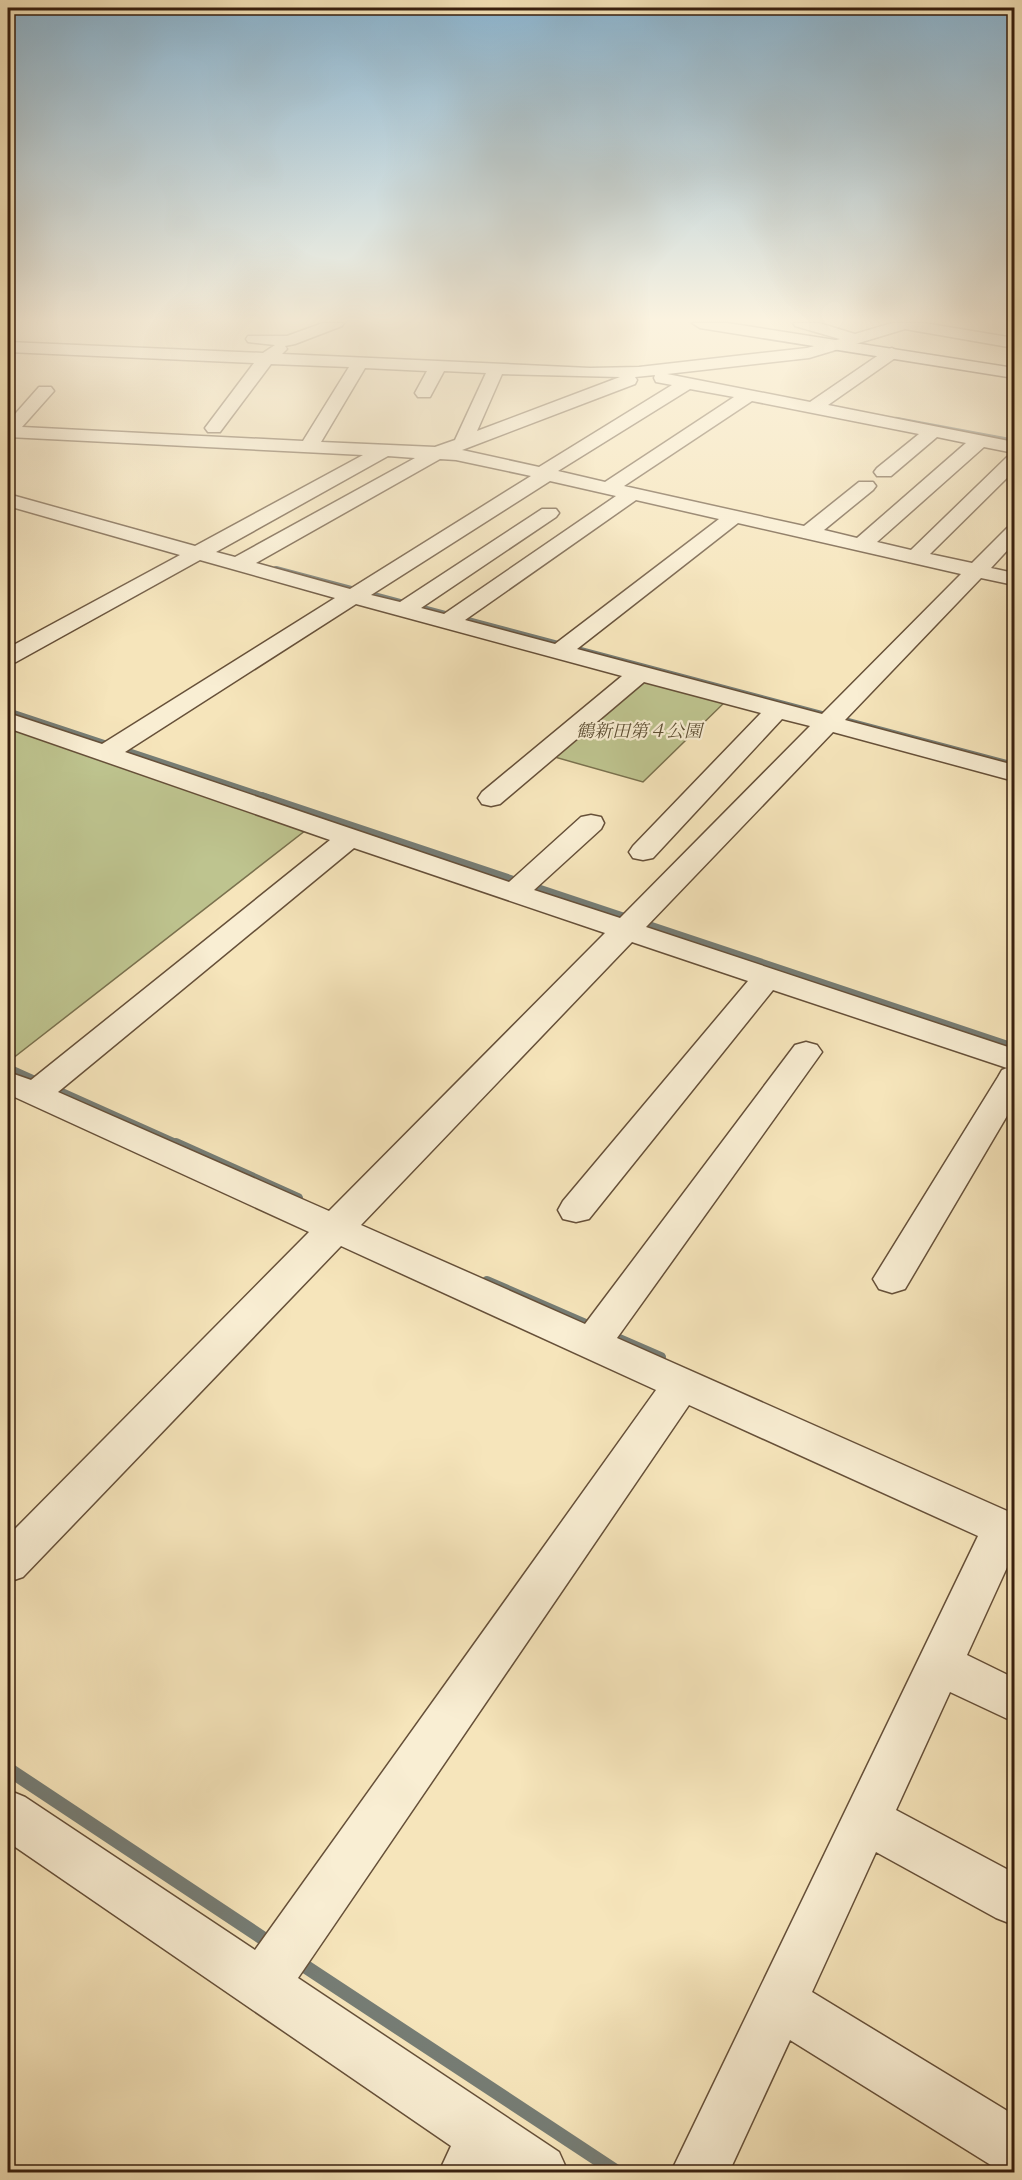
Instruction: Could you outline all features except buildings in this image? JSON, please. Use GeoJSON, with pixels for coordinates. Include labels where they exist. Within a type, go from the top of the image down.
{"type":"FeatureCollection","features":[{"type":"Feature","properties":{"kind":"street"},"geometry":{"type":"LineString","coordinates":[[214,428],[216,425]]}},
{"type":"Feature","properties":{"kind":"street"},"geometry":{"type":"LineString","coordinates":[[309,447],[323,425]]}},
{"type":"Feature","properties":{"kind":"street"},"geometry":{"type":"LineString","coordinates":[[463,443],[471,425]]}},
{"type":"Feature","properties":{"kind":"street"},"geometry":{"type":"LineString","coordinates":[[243,562],[437,453],[509,425]]}},
{"type":"Feature","properties":{"kind":"street"},"geometry":{"type":"LineString","coordinates":[[111,749],[360,593],[621,425]]}},
{"type":"Feature","properties":{"kind":"street"},"geometry":{"type":"LineString","coordinates":[[608,488],[704,425]]}},
{"type":"Feature","properties":{"kind":"street"},"geometry":{"type":"LineString","coordinates":[[903,425],[1014,447]]}},
{"type":"Feature","properties":{"kind":"street"},"geometry":{"type":"LineString","coordinates":[[8,432],[456,454],[1014,579]]}},
{"type":"Feature","properties":{"kind":"street"},"geometry":{"type":"LineString","coordinates":[[884,472],[934,432]]}},
{"type":"Feature","properties":{"kind":"street"},"geometry":{"type":"LineString","coordinates":[[861,545],[980,441]]}},
{"type":"Feature","properties":{"kind":"street"},"geometry":{"type":"LineString","coordinates":[[8,657],[386,450]]}},
{"type":"Feature","properties":{"kind":"street"},"geometry":{"type":"LineString","coordinates":[[915,557],[1014,461]]}},
{"type":"Feature","properties":{"kind":"street"},"geometry":{"type":"LineString","coordinates":[[807,533],[866,486]]}},
{"type":"Feature","properties":{"kind":"street"},"geometry":{"type":"LineString","coordinates":[[452,618],[632,494]]}},
{"type":"Feature","properties":{"kind":"street"},"geometry":{"type":"LineString","coordinates":[[8,500],[564,648],[639,674],[777,710],[832,719],[1014,773]]}},
{"type":"Feature","properties":{"kind":"street"},"geometry":{"type":"LineString","coordinates":[[408,607],[549,513]]}},
{"type":"Feature","properties":{"kind":"street"},"geometry":{"type":"LineString","coordinates":[[564,648],[734,516]]}},
{"type":"Feature","properties":{"kind":"street"},"geometry":{"type":"LineString","coordinates":[[8,1564],[1014,532]]}},
{"type":"Feature","properties":{"kind":"street"},"geometry":{"type":"LineString","coordinates":[[491,798],[639,674]]}},
{"type":"Feature","properties":{"kind":"street"},"geometry":{"type":"LineString","coordinates":[[643,852],[777,710]]}},
{"type":"Feature","properties":{"kind":"street"},"geometry":{"type":"LineString","coordinates":[[8,720],[111,749],[350,838],[521,886],[633,922],[768,976],[1014,1060]]}},
{"type":"Feature","properties":{"kind":"street"},"geometry":{"type":"LineString","coordinates":[[521,886],[591,823]]}},
{"type":"Feature","properties":{"kind":"street"},"geometry":{"type":"LineString","coordinates":[[350,838],[33,1086],[597,1335],[682,1384],[1009,1531],[940,1664],[700,2172]]}},
{"type":"Feature","properties":{"kind":"street"},"geometry":{"type":"LineString","coordinates":[[576,1210],[768,976]]}},
{"type":"Feature","properties":{"kind":"street"},"geometry":{"type":"LineString","coordinates":[[597,1335],[806,1052]]}},
{"type":"Feature","properties":{"kind":"street"},"geometry":{"type":"LineString","coordinates":[[892,1279],[1014,1077]]}},
{"type":"Feature","properties":{"kind":"street"},"geometry":{"type":"LineString","coordinates":[[276,1964],[682,1384]]}},
{"type":"Feature","properties":{"kind":"street"},"geometry":{"type":"LineString","coordinates":[[940,1664],[1014,1701]]}},
{"type":"Feature","properties":{"kind":"street"},"geometry":{"type":"LineString","coordinates":[[8,1814],[276,1964],[477,2155],[539,2172]]}},
{"type":"Feature","properties":{"kind":"street"},"geometry":{"type":"LineString","coordinates":[[867,1820],[1014,1900]]}},
{"type":"Feature","properties":{"kind":"street"},"geometry":{"type":"LineString","coordinates":[[780,2003],[1014,2147]]}},
{"type":"Feature","properties":{"kind":"green space","name":"鶴新田第４公園"},"geometry":{"type":"Polygon","coordinates":[[[647,680],[726,701],[643,782],[551,756],[636,681],[647,680]]]}},
{"type":"Feature","properties":{"kind":"green space"},"geometry":{"type":"Polygon","coordinates":[[[8,728],[306,830],[8,1062],[8,728]]]}},
{"type":"Feature","properties":{"kind":"waterway"},"geometry":{"type":"LineString","coordinates":[[927,425],[1014,441]]}},
{"type":"Feature","properties":{"kind":"waterway"},"geometry":{"type":"LineString","coordinates":[[276,569],[1014,765]]}},
{"type":"Feature","properties":{"kind":"waterway"},"geometry":{"type":"LineString","coordinates":[[8,711],[267,797]]}},
{"type":"Feature","properties":{"kind":"waterway"},"geometry":{"type":"LineString","coordinates":[[262,796],[1014,1047]]}},
{"type":"Feature","properties":{"kind":"waterway"},"geometry":{"type":"LineString","coordinates":[[8,1068],[180,1145]]}},
{"type":"Feature","properties":{"kind":"waterway"},"geometry":{"type":"LineString","coordinates":[[176,1143],[298,1198]]}},
{"type":"Feature","properties":{"kind":"waterway"},"geometry":{"type":"LineString","coordinates":[[487,1281],[595,1328]]}},
{"type":"Feature","properties":{"kind":"waterway"},"geometry":{"type":"LineString","coordinates":[[608,1334],[661,1357]]}},
{"type":"Feature","properties":{"kind":"waterway"},"geometry":{"type":"LineString","coordinates":[[8,1769],[273,1945]]}},
{"type":"Feature","properties":{"kind":"waterway"},"geometry":{"type":"LineString","coordinates":[[297,1961],[617,2172]]}}]}
